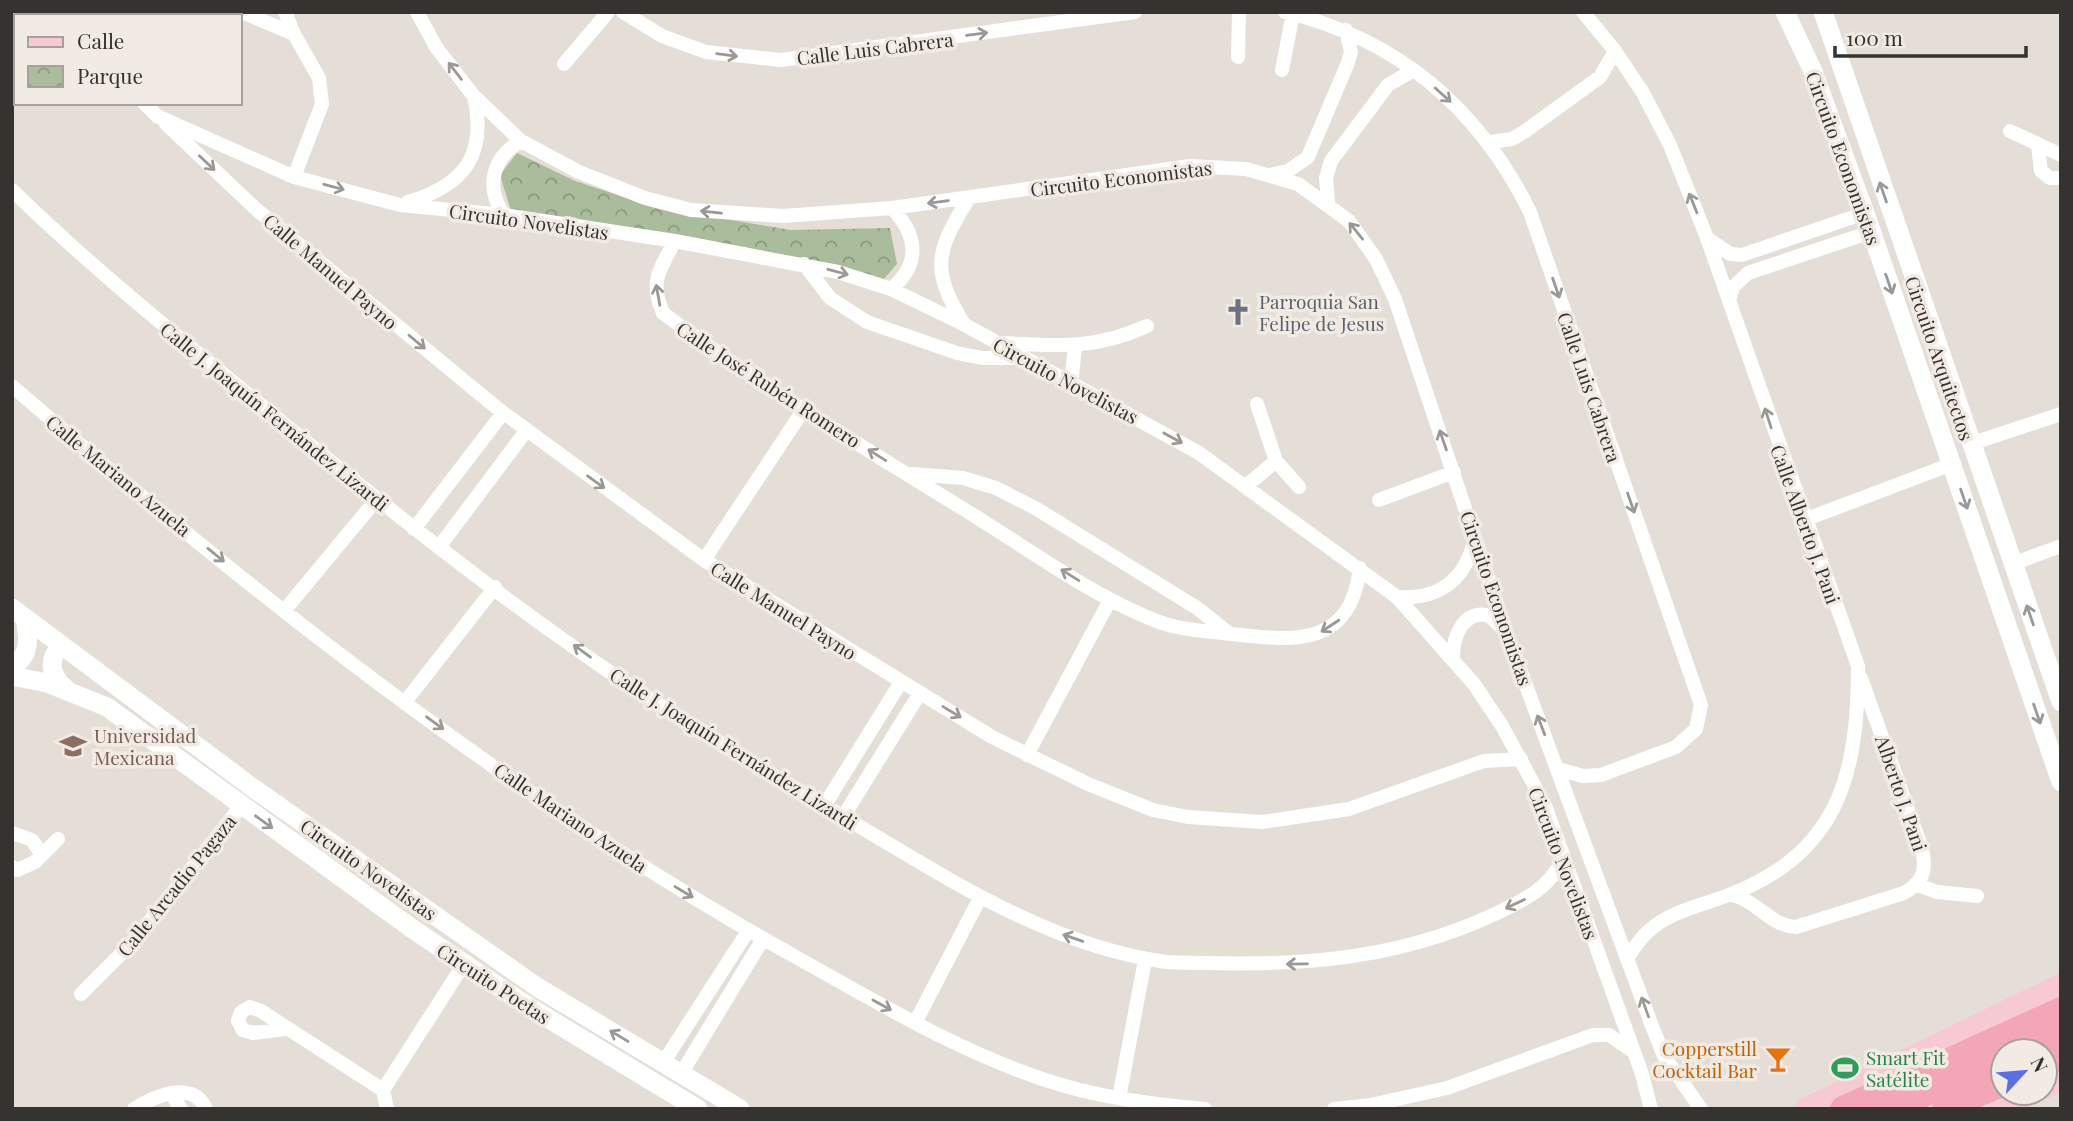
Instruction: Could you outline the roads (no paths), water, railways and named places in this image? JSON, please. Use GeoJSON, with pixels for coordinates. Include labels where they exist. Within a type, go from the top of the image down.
{"type":"FeatureCollection","features":[{"type":"Feature","properties":{"kind":"highway"},"geometry":{"type":"LineString","coordinates":[[1843,1109],[2061,1010]]}},
{"type":"Feature","properties":{"kind":"highway"},"geometry":{"type":"LineString","coordinates":[[1892,1109],[1989,1064]]}},
{"type":"Feature","properties":{"kind":"highway"},"geometry":{"type":"LineString","coordinates":[[1945,1109],[1989,1089]]}},
{"type":"Feature","properties":{"kind":"main road","name":"Circuito Arquitectos"},"geometry":{"type":"LineString","coordinates":[[1824,12],[1970,444],[2061,702]]}},
{"type":"Feature","properties":{"kind":"main road","name":"Circuito Economistas"},"geometry":{"type":"LineString","coordinates":[[1786,13],[1812,69],[1868,222],[2061,782]]}},
{"type":"Feature","properties":{"kind":"main road","name":"Circuito Novelistas"},"geometry":{"type":"LineString","coordinates":[[19,613],[253,788],[537,987],[740,1109]]}},
{"type":"Feature","properties":{"kind":"main road"},"geometry":{"type":"LineString","coordinates":[[12,667],[24,655],[29,643],[19,613]]}},
{"type":"Feature","properties":{"kind":"main road"},"geometry":{"type":"LineString","coordinates":[[62,646],[54,654],[51,667],[56,680],[66,689]]}},
{"type":"Feature","properties":{"kind":"main road","name":"Circuito Poetas"},"geometry":{"type":"LineString","coordinates":[[12,676],[66,689],[107,707],[464,964],[698,1109]]}},
{"type":"Feature","properties":{"kind":"main road"},"geometry":{"type":"LineString","coordinates":[[1806,1109],[2061,985]]}},
{"type":"Feature","properties":{"kind":"street"},"geometry":{"type":"LineString","coordinates":[[242,12],[294,34]]}},
{"type":"Feature","properties":{"kind":"street"},"geometry":{"type":"LineString","coordinates":[[285,12],[323,91],[323,104],[294,177]]}},
{"type":"Feature","properties":{"kind":"street","name":"Circuito Economistas"},"geometry":{"type":"LineString","coordinates":[[417,12],[436,47],[473,95],[521,141],[579,172],[645,198],[691,210],[772,216],[892,208],[1190,166],[1221,166],[1272,174],[1298,184],[1328,203],[1368,245],[1385,277],[1454,472],[1507,634],[1627,959],[1664,1056],[1701,1109]]}},
{"type":"Feature","properties":{"kind":"street"},"geometry":{"type":"LineString","coordinates":[[564,64],[608,12]]}},
{"type":"Feature","properties":{"kind":"street","name":"Calle Luis Cabrera"},"geometry":{"type":"LineString","coordinates":[[623,12],[662,36],[706,52],[781,60],[1135,12]]}},
{"type":"Feature","properties":{"kind":"street"},"geometry":{"type":"LineString","coordinates":[[1238,57],[1239,12]]}},
{"type":"Feature","properties":{"kind":"street","name":"Calle Alberto J. Pani"},"geometry":{"type":"LineString","coordinates":[[1583,12],[1615,51],[1657,118],[1707,238],[1857,666],[1854,751],[1837,804],[1818,834],[1792,858],[1731,895],[1650,927],[1627,959]]}},
{"type":"Feature","properties":{"kind":"street"},"geometry":{"type":"LineString","coordinates":[[1282,70],[1289,13]]}},
{"type":"Feature","properties":{"kind":"street","name":"Calle Luis Cabrera"},"geometry":{"type":"LineString","coordinates":[[1289,13],[1327,17],[1346,30],[1371,41],[1414,70],[1458,108],[1490,142],[1511,173],[1531,212],[1701,705],[1701,718],[1696,729],[1675,747],[1601,775],[1583,776],[1558,769]]}},
{"type":"Feature","properties":{"kind":"street"},"geometry":{"type":"LineString","coordinates":[[1272,174],[1299,165],[1316,142],[1348,65],[1350,52],[1346,30]]}},
{"type":"Feature","properties":{"kind":"street"},"geometry":{"type":"LineString","coordinates":[[1490,142],[1512,139],[1524,132],[1600,77],[1615,51]]}},
{"type":"Feature","properties":{"kind":"street"},"geometry":{"type":"LineString","coordinates":[[1328,203],[1326,178],[1331,161],[1388,85],[1414,70]]}},
{"type":"Feature","properties":{"kind":"street"},"geometry":{"type":"LineString","coordinates":[[400,205],[445,187],[471,160],[479,138],[479,120],[473,95]]}},
{"type":"Feature","properties":{"kind":"street","name":"Circuito Novelistas"},"geometry":{"type":"LineString","coordinates":[[146,105],[157,116],[294,177],[400,205],[504,215],[675,240],[804,264],[891,289],[997,342],[1199,453],[1397,597],[1453,657],[1495,715],[1545,805],[1651,1109]]}},
{"type":"Feature","properties":{"kind":"street","name":"Calle Manuel Payno"},"geometry":{"type":"LineString","coordinates":[[157,116],[257,210],[503,413],[704,560],[901,682],[1027,755],[1119,799],[1188,817],[1262,822],[1349,810],[1484,761],[1521,759]]}},
{"type":"Feature","properties":{"kind":"street"},"geometry":{"type":"LineString","coordinates":[[2010,131],[2061,155]]}},
{"type":"Feature","properties":{"kind":"street"},"geometry":{"type":"LineString","coordinates":[[504,215],[494,198],[493,178],[505,152],[521,141]]}},
{"type":"Feature","properties":{"kind":"street"},"geometry":{"type":"LineString","coordinates":[[2038,145],[2041,171],[2050,178],[2061,178]]}},
{"type":"Feature","properties":{"kind":"street","name":"Calle J. Joaquín Fernández Lizardi"},"geometry":{"type":"LineString","coordinates":[[12,190],[157,319],[376,500],[625,682],[824,806],[981,898],[1066,936],[1145,960],[1213,964],[1307,964],[1346,959],[1412,945],[1471,925],[1526,899],[1556,875],[1563,859]]}},
{"type":"Feature","properties":{"kind":"street"},"geometry":{"type":"LineString","coordinates":[[965,325],[945,293],[941,258],[951,226],[968,198]]}},
{"type":"Feature","properties":{"kind":"street"},"geometry":{"type":"LineString","coordinates":[[891,289],[904,278],[912,256],[907,227],[892,208]]}},
{"type":"Feature","properties":{"kind":"street"},"geometry":{"type":"LineString","coordinates":[[1707,238],[1730,254],[1742,255],[1868,222]]}},
{"type":"Feature","properties":{"kind":"street"},"geometry":{"type":"LineString","coordinates":[[1729,301],[1732,287],[1748,273],[1868,222]]}},
{"type":"Feature","properties":{"kind":"street","name":"Calle José Rubén Romero"},"geometry":{"type":"LineString","coordinates":[[675,240],[656,277],[655,295],[663,313],[804,409],[1110,600],[1179,629],[1278,639],[1299,638],[1322,632],[1339,620],[1352,605],[1360,568]]}},
{"type":"Feature","properties":{"kind":"street"},"geometry":{"type":"LineString","coordinates":[[804,264],[830,298],[867,322],[957,354],[982,358],[1022,358]]}},
{"type":"Feature","properties":{"kind":"street"},"geometry":{"type":"LineString","coordinates":[[997,342],[1075,347],[1118,339],[1147,326]]}},
{"type":"Feature","properties":{"kind":"street"},"geometry":{"type":"LineString","coordinates":[[1071,385],[1075,347]]}},
{"type":"Feature","properties":{"kind":"street","name":"Calle Mariano Azuela"},"geometry":{"type":"LineString","coordinates":[[12,386],[284,611],[405,702],[519,784],[748,931],[915,1023],[1012,1067],[1065,1086],[1119,1098],[1205,1109]]}},
{"type":"Feature","properties":{"kind":"street"},"geometry":{"type":"LineString","coordinates":[[1257,404],[1276,461],[1299,487]]}},
{"type":"Feature","properties":{"kind":"street"},"geometry":{"type":"LineString","coordinates":[[704,560],[804,409]]}},
{"type":"Feature","properties":{"kind":"street"},"geometry":{"type":"LineString","coordinates":[[414,529],[503,413]]}},
{"type":"Feature","properties":{"kind":"street"},"geometry":{"type":"LineString","coordinates":[[1970,444],[2061,414]]}},
{"type":"Feature","properties":{"kind":"street"},"geometry":{"type":"LineString","coordinates":[[439,547],[526,431]]}},
{"type":"Feature","properties":{"kind":"street"},"geometry":{"type":"LineString","coordinates":[[1246,486],[1276,461]]}},
{"type":"Feature","properties":{"kind":"street"},"geometry":{"type":"LineString","coordinates":[[1804,520],[1952,464]]}},
{"type":"Feature","properties":{"kind":"street"},"geometry":{"type":"LineString","coordinates":[[1379,500],[1454,472]]}},
{"type":"Feature","properties":{"kind":"street","name":"Calle José Rubén Romero"},"geometry":{"type":"LineString","coordinates":[[907,474],[963,478],[996,488],[1037,509],[1197,608],[1230,634]]}},
{"type":"Feature","properties":{"kind":"street"},"geometry":{"type":"LineString","coordinates":[[284,611],[376,500]]}},
{"type":"Feature","properties":{"kind":"street"},"geometry":{"type":"LineString","coordinates":[[1397,597],[1425,597],[1451,585],[1466,566],[1475,536]]}},
{"type":"Feature","properties":{"kind":"street"},"geometry":{"type":"LineString","coordinates":[[2012,564],[2061,546]]}},
{"type":"Feature","properties":{"kind":"street"},"geometry":{"type":"LineString","coordinates":[[405,702],[495,587]]}},
{"type":"Feature","properties":{"kind":"street"},"geometry":{"type":"LineString","coordinates":[[1027,755],[1110,600]]}},
{"type":"Feature","properties":{"kind":"street"},"geometry":{"type":"LineString","coordinates":[[1453,657],[1455,636],[1463,623],[1474,615],[1490,616],[1507,634]]}},
{"type":"Feature","properties":{"kind":"street","name":"Alberto J. Pani"},"geometry":{"type":"LineString","coordinates":[[1857,666],[1922,849],[1926,868],[1917,885]]}},
{"type":"Feature","properties":{"kind":"street"},"geometry":{"type":"LineString","coordinates":[[824,806],[901,682]]}},
{"type":"Feature","properties":{"kind":"street"},"geometry":{"type":"LineString","coordinates":[[843,817],[920,693]]}},
{"type":"Feature","properties":{"kind":"street","name":"Calle Arcadio Pagaza"},"geometry":{"type":"LineString","coordinates":[[81,994],[133,942],[241,806]]}},
{"type":"Feature","properties":{"kind":"street"},"geometry":{"type":"LineString","coordinates":[[12,832],[32,840],[42,855]]}},
{"type":"Feature","properties":{"kind":"street"},"geometry":{"type":"LineString","coordinates":[[12,867],[17,870],[26,868],[58,839]]}},
{"type":"Feature","properties":{"kind":"street"},"geometry":{"type":"LineString","coordinates":[[1731,895],[1745,897],[1784,926],[1796,927],[1904,893],[1917,885],[1947,894],[1977,896]]}},
{"type":"Feature","properties":{"kind":"street"},"geometry":{"type":"LineString","coordinates":[[915,1023],[981,898]]}},
{"type":"Feature","properties":{"kind":"street"},"geometry":{"type":"LineString","coordinates":[[663,1063],[748,931]]}},
{"type":"Feature","properties":{"kind":"street"},"geometry":{"type":"LineString","coordinates":[[681,1074],[763,939]]}},
{"type":"Feature","properties":{"kind":"street"},"geometry":{"type":"LineString","coordinates":[[1119,1098],[1145,960]]}},
{"type":"Feature","properties":{"kind":"street"},"geometry":{"type":"LineString","coordinates":[[285,1029],[253,1033],[243,1030],[238,1021],[240,1012],[250,1007],[285,1029],[385,1101],[464,964]]}},
{"type":"Feature","properties":{"kind":"street"},"geometry":{"type":"LineString","coordinates":[[1334,1109],[1371,1105],[1447,1088],[1593,1035],[1609,1035],[1633,1052]]}},
{"type":"Feature","properties":{"kind":"street"},"geometry":{"type":"LineString","coordinates":[[134,1109],[160,1094],[171,1093],[191,1094],[203,1101],[206,1109]]}},
{"type":"Feature","properties":{"kind":"street"},"geometry":{"type":"LineString","coordinates":[[171,1093],[181,1109]]}},
{"type":"Feature","properties":{"kind":"place","name":"Parroquia San Felipe de Jesus"},"geometry":{"type":"Point","coordinates":[1238,312]}},
{"type":"Feature","properties":{"kind":"place","name":"Universidad Mexicana"},"geometry":{"type":"Point","coordinates":[73,746]}},
{"type":"Feature","properties":{"kind":"place","name":"Copperstill Cocktail Bar"},"geometry":{"type":"Point","coordinates":[1778,1059]}},
{"type":"Feature","properties":{"kind":"place","name":"Smart Fit Satélite"},"geometry":{"type":"Point","coordinates":[1845,1068]}}]}
